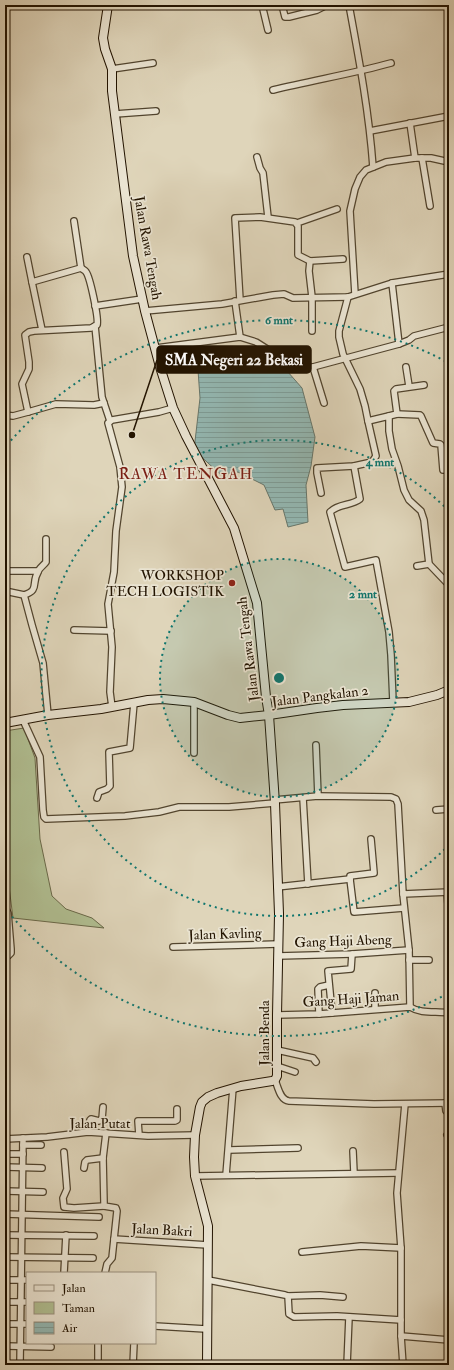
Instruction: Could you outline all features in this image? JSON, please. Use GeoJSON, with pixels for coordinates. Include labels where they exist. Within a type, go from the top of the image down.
{"type":"FeatureCollection","features":[{"type":"Feature","properties":{"kind":"street","name":"Jalan Rawa Tengah"},"geometry":{"type":"LineString","coordinates":[[108,5],[103,38],[104,49],[112,68],[112,90],[133,256],[142,299],[173,408],[234,528],[256,594],[269,716]]}},
{"type":"Feature","properties":{"kind":"street"},"geometry":{"type":"LineString","coordinates":[[262,5],[268,30]]}},
{"type":"Feature","properties":{"kind":"street"},"geometry":{"type":"LineString","coordinates":[[282,5],[285,17],[316,10],[327,5]]}},
{"type":"Feature","properties":{"kind":"street"},"geometry":{"type":"LineString","coordinates":[[349,5],[362,71],[373,167]]}},
{"type":"Feature","properties":{"kind":"street"},"geometry":{"type":"LineString","coordinates":[[112,68],[153,63]]}},
{"type":"Feature","properties":{"kind":"street"},"geometry":{"type":"LineString","coordinates":[[273,90],[314,80],[362,71],[391,63]]}},
{"type":"Feature","properties":{"kind":"street"},"geometry":{"type":"LineString","coordinates":[[115,114],[156,111]]}},
{"type":"Feature","properties":{"kind":"street"},"geometry":{"type":"LineString","coordinates":[[370,131],[449,116]]}},
{"type":"Feature","properties":{"kind":"street"},"geometry":{"type":"LineString","coordinates":[[410,123],[414,158]]}},
{"type":"Feature","properties":{"kind":"street"},"geometry":{"type":"LineString","coordinates":[[257,157],[259,167],[263,173],[268,217]]}},
{"type":"Feature","properties":{"kind":"street"},"geometry":{"type":"LineString","coordinates":[[355,294],[350,211],[355,189],[360,177],[366,170],[386,162],[414,158],[431,158],[449,162]]}},
{"type":"Feature","properties":{"kind":"street"},"geometry":{"type":"LineString","coordinates":[[422,158],[430,206]]}},
{"type":"Feature","properties":{"kind":"street"},"geometry":{"type":"LineString","coordinates":[[240,337],[234,218],[268,217],[297,223],[337,209]]}},
{"type":"Feature","properties":{"kind":"street"},"geometry":{"type":"LineString","coordinates":[[74,221],[81,268],[87,273],[98,321],[95,326],[104,403],[110,420],[108,426],[120,467],[122,486],[116,532],[114,572],[108,604],[112,647],[110,692],[112,707]]}},
{"type":"Feature","properties":{"kind":"street"},"geometry":{"type":"LineString","coordinates":[[297,223],[298,255],[310,261],[343,259]]}},
{"type":"Feature","properties":{"kind":"street"},"geometry":{"type":"LineString","coordinates":[[27,257],[42,330]]}},
{"type":"Feature","properties":{"kind":"street"},"geometry":{"type":"LineString","coordinates":[[310,261],[309,271],[312,297],[312,331]]}},
{"type":"Feature","properties":{"kind":"street"},"geometry":{"type":"LineString","coordinates":[[32,282],[81,268]]}},
{"type":"Feature","properties":{"kind":"street"},"geometry":{"type":"LineString","coordinates":[[145,311],[195,307],[280,294],[293,298],[348,297],[392,283],[449,274]]}},
{"type":"Feature","properties":{"kind":"street"},"geometry":{"type":"LineString","coordinates":[[392,283],[400,344]]}},
{"type":"Feature","properties":{"kind":"street"},"geometry":{"type":"LineString","coordinates":[[321,493],[317,468],[323,466],[354,466],[372,462],[375,460],[376,456],[366,406],[360,389],[345,359],[339,337],[339,331],[348,297]]}},
{"type":"Feature","properties":{"kind":"street"},"geometry":{"type":"LineString","coordinates":[[95,306],[142,299]]}},
{"type":"Feature","properties":{"kind":"street"},"geometry":{"type":"LineString","coordinates":[[28,412],[22,384],[29,369],[25,334],[42,330],[91,328],[95,326]]}},
{"type":"Feature","properties":{"kind":"street"},"geometry":{"type":"LineString","coordinates":[[156,348],[240,337],[256,342],[297,368],[314,367],[400,344],[414,336],[449,327]]}},
{"type":"Feature","properties":{"kind":"street"},"geometry":{"type":"LineString","coordinates":[[314,367],[324,404]]}},
{"type":"Feature","properties":{"kind":"street"},"geometry":{"type":"LineString","coordinates":[[406,367],[409,386]]}},
{"type":"Feature","properties":{"kind":"street"},"geometry":{"type":"LineString","coordinates":[[397,414],[394,391],[398,388],[424,385]]}},
{"type":"Feature","properties":{"kind":"street"},"geometry":{"type":"LineString","coordinates":[[5,415],[13,416],[56,404],[94,405],[104,403]]}},
{"type":"Feature","properties":{"kind":"street"},"geometry":{"type":"LineString","coordinates":[[110,420],[159,412],[173,408]]}},
{"type":"Feature","properties":{"kind":"street"},"geometry":{"type":"LineString","coordinates":[[368,421],[397,414],[420,415],[433,443],[441,445],[443,470]]}},
{"type":"Feature","properties":{"kind":"street"},"geometry":{"type":"LineString","coordinates":[[388,416],[392,449],[404,490],[409,500],[421,511],[424,520],[429,564],[449,585]]}},
{"type":"Feature","properties":{"kind":"street"},"geometry":{"type":"LineString","coordinates":[[354,466],[360,499],[335,508],[330,512],[345,567],[376,560],[392,656],[393,702]]}},
{"type":"Feature","properties":{"kind":"street"},"geometry":{"type":"LineString","coordinates":[[5,592],[24,595],[34,590],[35,579],[38,571],[46,562],[46,539]]}},
{"type":"Feature","properties":{"kind":"street"},"geometry":{"type":"LineString","coordinates":[[417,566],[429,564]]}},
{"type":"Feature","properties":{"kind":"street"},"geometry":{"type":"LineString","coordinates":[[5,571],[38,571]]}},
{"type":"Feature","properties":{"kind":"street"},"geometry":{"type":"LineString","coordinates":[[24,595],[43,663],[48,715]]}},
{"type":"Feature","properties":{"kind":"street"},"geometry":{"type":"LineString","coordinates":[[74,630],[110,631]]}},
{"type":"Feature","properties":{"kind":"street"},"geometry":{"type":"LineString","coordinates":[[448,691],[449,700]]}},
{"type":"Feature","properties":{"kind":"street","name":"Jalan Pangkalan 2"},"geometry":{"type":"LineString","coordinates":[[5,723],[48,715],[163,699],[194,702],[240,718],[269,716],[323,707],[416,700],[448,691]]}},
{"type":"Feature","properties":{"kind":"street"},"geometry":{"type":"LineString","coordinates":[[194,702],[194,753]]}},
{"type":"Feature","properties":{"kind":"street"},"geometry":{"type":"LineString","coordinates":[[98,798],[99,792],[110,786],[109,752],[130,748],[134,703]]}},
{"type":"Feature","properties":{"kind":"street","name":"Jalan Benda"},"geometry":{"type":"LineString","coordinates":[[207,1365],[207,1218],[195,1176],[194,1157],[195,1135],[202,1102],[208,1097],[233,1088],[275,1080],[277,1076],[279,914],[275,801],[269,716]]}},
{"type":"Feature","properties":{"kind":"street"},"geometry":{"type":"LineString","coordinates":[[23,720],[40,757],[42,810],[46,819],[125,816],[159,812],[179,807],[229,807],[318,796],[391,797],[396,799],[398,804],[403,894],[409,960],[410,1007]]}},
{"type":"Feature","properties":{"kind":"street"},"geometry":{"type":"LineString","coordinates":[[316,746],[318,796]]}},
{"type":"Feature","properties":{"kind":"street"},"geometry":{"type":"LineString","coordinates":[[303,798],[308,884]]}},
{"type":"Feature","properties":{"kind":"street"},"geometry":{"type":"LineString","coordinates":[[436,810],[449,809]]}},
{"type":"Feature","properties":{"kind":"street"},"geometry":{"type":"LineString","coordinates":[[277,887],[350,879],[350,876],[374,874],[371,839]]}},
{"type":"Feature","properties":{"kind":"street"},"geometry":{"type":"LineString","coordinates":[[350,879],[354,912],[404,908]]}},
{"type":"Feature","properties":{"kind":"street"},"geometry":{"type":"LineString","coordinates":[[403,894],[448,892],[448,904]]}},
{"type":"Feature","properties":{"kind":"street"},"geometry":{"type":"LineString","coordinates":[[5,907],[8,913],[11,949],[8,956],[5,956]]}},
{"type":"Feature","properties":{"kind":"street","name":"Jalan Kavling"},"geometry":{"type":"LineString","coordinates":[[173,947],[278,944]]}},
{"type":"Feature","properties":{"kind":"street","name":"Gang Haji Abeng"},"geometry":{"type":"LineString","coordinates":[[278,956],[352,954],[408,950]]}},
{"type":"Feature","properties":{"kind":"street"},"geometry":{"type":"LineString","coordinates":[[332,1013],[328,971],[352,969],[352,954]]}},
{"type":"Feature","properties":{"kind":"street"},"geometry":{"type":"LineString","coordinates":[[409,960],[429,960]]}},
{"type":"Feature","properties":{"kind":"street"},"geometry":{"type":"LineString","coordinates":[[319,1014],[318,990],[320,987],[329,986]]}},
{"type":"Feature","properties":{"kind":"street"},"geometry":{"type":"LineString","coordinates":[[375,993],[376,1009]]}},
{"type":"Feature","properties":{"kind":"street","name":"Gang Haji Jaman"},"geometry":{"type":"LineString","coordinates":[[277,1014],[319,1014],[410,1007],[414,1010],[423,1012],[449,1013]]}},
{"type":"Feature","properties":{"kind":"street"},"geometry":{"type":"LineString","coordinates":[[277,1050],[313,1058],[316,1062]]}},
{"type":"Feature","properties":{"kind":"street"},"geometry":{"type":"LineString","coordinates":[[277,1066],[295,1072]]}},
{"type":"Feature","properties":{"kind":"street"},"geometry":{"type":"LineString","coordinates":[[275,1080],[282,1097],[285,1100],[336,1103],[447,1103],[446,1112],[449,1114]]}},
{"type":"Feature","properties":{"kind":"street"},"geometry":{"type":"LineString","coordinates":[[226,1176],[233,1088]]}},
{"type":"Feature","properties":{"kind":"street"},"geometry":{"type":"LineString","coordinates":[[403,1365],[401,1336],[401,1248],[397,1207],[398,1173],[405,1104]]}},
{"type":"Feature","properties":{"kind":"street"},"geometry":{"type":"LineString","coordinates":[[88,1132],[91,1119],[99,1121],[102,1119],[103,1107]]}},
{"type":"Feature","properties":{"kind":"street"},"geometry":{"type":"LineString","coordinates":[[139,1135],[138,1122],[175,1121],[177,1120],[177,1108]]}},
{"type":"Feature","properties":{"kind":"street","name":"Jalan Putat"},"geometry":{"type":"LineString","coordinates":[[5,1139],[88,1132],[139,1135],[195,1135]]}},
{"type":"Feature","properties":{"kind":"street"},"geometry":{"type":"LineString","coordinates":[[104,1206],[102,1188],[106,1133]]}},
{"type":"Feature","properties":{"kind":"street"},"geometry":{"type":"LineString","coordinates":[[20,1365],[20,1346],[24,1324],[24,1280],[21,1257],[23,1138]]}},
{"type":"Feature","properties":{"kind":"street"},"geometry":{"type":"LineString","coordinates":[[23,1145],[41,1145]]}},
{"type":"Feature","properties":{"kind":"street"},"geometry":{"type":"LineString","coordinates":[[229,1150],[298,1148]]}},
{"type":"Feature","properties":{"kind":"street"},"geometry":{"type":"LineString","coordinates":[[353,1151],[354,1173]]}},
{"type":"Feature","properties":{"kind":"street"},"geometry":{"type":"LineString","coordinates":[[64,1152],[67,1188],[63,1198],[64,1206],[74,1208],[104,1206],[116,1208],[117,1211],[112,1258],[107,1264],[105,1272]]}},
{"type":"Feature","properties":{"kind":"street"},"geometry":{"type":"LineString","coordinates":[[5,1154],[23,1154]]}},
{"type":"Feature","properties":{"kind":"street"},"geometry":{"type":"LineString","coordinates":[[84,1168],[87,1160],[103,1158]]}},
{"type":"Feature","properties":{"kind":"street"},"geometry":{"type":"LineString","coordinates":[[5,1167],[42,1168]]}},
{"type":"Feature","properties":{"kind":"street"},"geometry":{"type":"LineString","coordinates":[[195,1176],[398,1173]]}},
{"type":"Feature","properties":{"kind":"street"},"geometry":{"type":"LineString","coordinates":[[5,1191],[43,1192]]}},
{"type":"Feature","properties":{"kind":"street"},"geometry":{"type":"LineString","coordinates":[[5,1214],[22,1213],[99,1217]]}},
{"type":"Feature","properties":{"kind":"street"},"geometry":{"type":"LineString","coordinates":[[5,1234],[94,1236]]}},
{"type":"Feature","properties":{"kind":"street"},"geometry":{"type":"LineString","coordinates":[[64,1272],[66,1235]]}},
{"type":"Feature","properties":{"kind":"street","name":"Jalan Bakri"},"geometry":{"type":"LineString","coordinates":[[114,1239],[208,1245]]}},
{"type":"Feature","properties":{"kind":"street"},"geometry":{"type":"LineString","coordinates":[[302,1252],[361,1246],[401,1248]]}},
{"type":"Feature","properties":{"kind":"street"},"geometry":{"type":"LineString","coordinates":[[5,1257],[93,1258]]}},
{"type":"Feature","properties":{"kind":"street"},"geometry":{"type":"LineString","coordinates":[[5,1280],[24,1280]]}},
{"type":"Feature","properties":{"kind":"street"},"geometry":{"type":"LineString","coordinates":[[208,1280],[288,1296],[320,1295],[343,1297]]}},
{"type":"Feature","properties":{"kind":"street"},"geometry":{"type":"LineString","coordinates":[[288,1296],[289,1314],[294,1317],[337,1316],[349,1318],[401,1320]]}},
{"type":"Feature","properties":{"kind":"street"},"geometry":{"type":"LineString","coordinates":[[5,1302],[24,1302]]}},
{"type":"Feature","properties":{"kind":"street"},"geometry":{"type":"LineString","coordinates":[[347,1365],[349,1318]]}},
{"type":"Feature","properties":{"kind":"street"},"geometry":{"type":"LineString","coordinates":[[5,1324],[24,1324]]}},
{"type":"Feature","properties":{"kind":"street"},"geometry":{"type":"LineString","coordinates":[[156,1326],[206,1329]]}},
{"type":"Feature","properties":{"kind":"street"},"geometry":{"type":"LineString","coordinates":[[401,1336],[449,1340]]}},
{"type":"Feature","properties":{"kind":"street"},"geometry":{"type":"LineString","coordinates":[[98,1344],[98,1365]]}},
{"type":"Feature","properties":{"kind":"street"},"geometry":{"type":"LineString","coordinates":[[133,1365],[134,1344]]}},
{"type":"Feature","properties":{"kind":"street"},"geometry":{"type":"LineString","coordinates":[[5,1346],[51,1347]]}},
{"type":"Feature","properties":{"kind":"green space"},"geometry":{"type":"Polygon","coordinates":[[[24,728],[35,758],[40,839],[52,896],[66,909],[92,918],[104,928],[13,918],[5,855],[5,731],[24,728]]]}},
{"type":"Feature","properties":{"kind":"water"},"geometry":{"type":"Polygon","coordinates":[[[228,347],[259,350],[280,363],[302,388],[315,437],[311,466],[306,485],[308,522],[288,527],[283,509],[275,510],[264,485],[238,472],[221,475],[194,450],[200,398],[198,370],[228,347]]]}},
{"type":"Feature","properties":{"kind":"place","name":"SMA Negeri 22 Bekasi"},"geometry":{"type":"Point","coordinates":[132,435]}},
{"type":"Feature","properties":{"kind":"place","name":"WORKSHOP TECH LOGISTIK"},"geometry":{"type":"Point","coordinates":[232,583]}},
{"type":"Feature","properties":{"kind":"district","name":"RAWA TENGAH"},"geometry":{"type":"Point","coordinates":[186,474]}}]}
